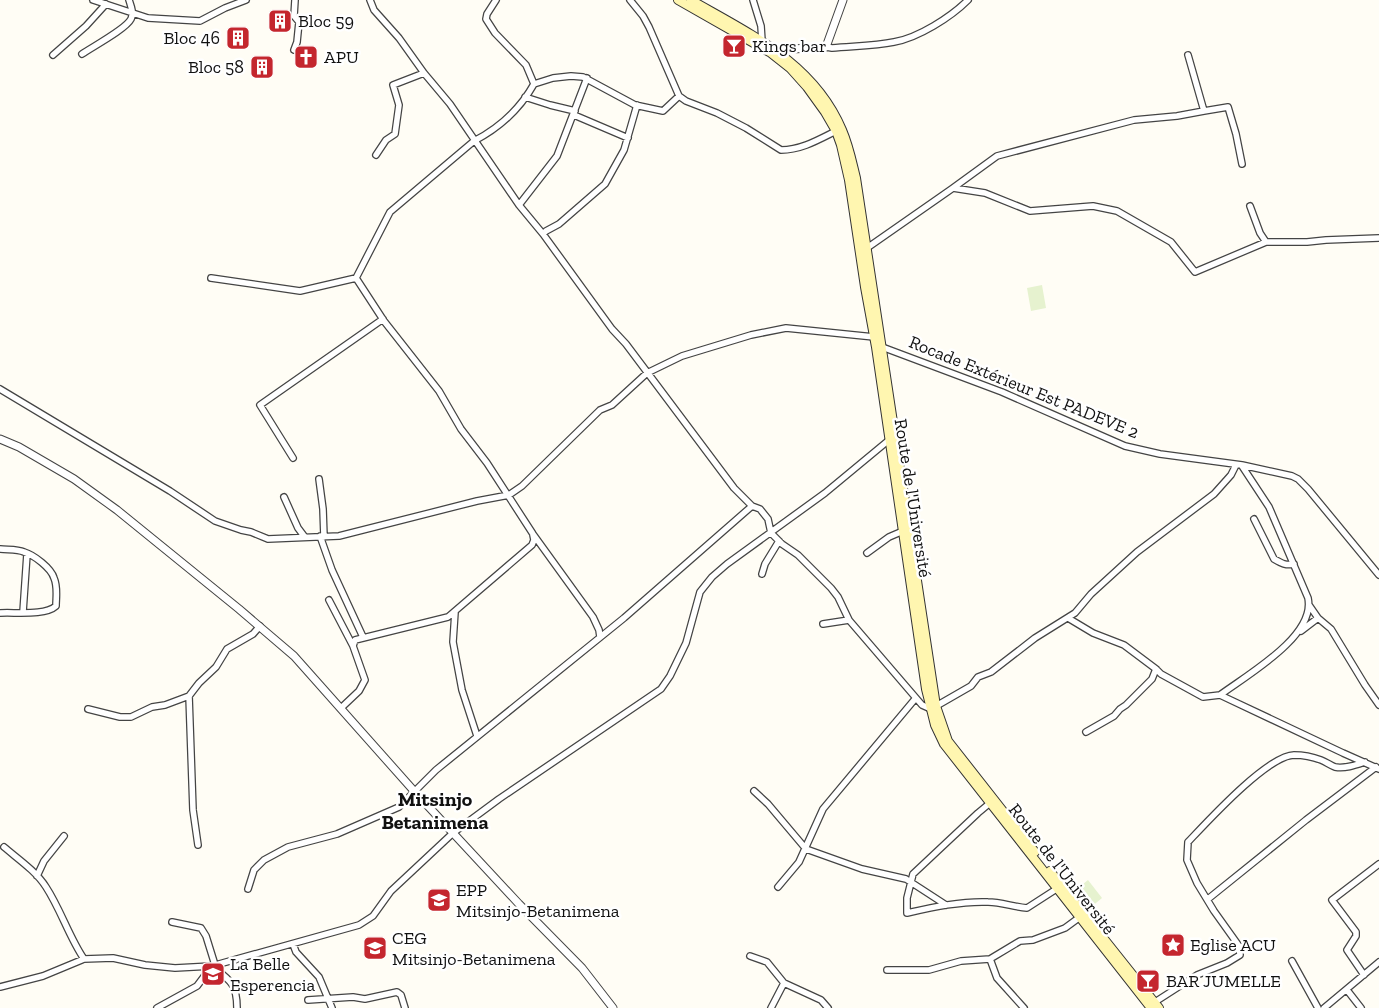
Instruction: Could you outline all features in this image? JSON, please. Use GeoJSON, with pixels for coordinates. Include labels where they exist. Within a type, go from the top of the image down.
{"type":"FeatureCollection","features":[{"type":"Feature","properties":{"kind":"main road","name":"Route de l'Université"},"geometry":{"type":"LineString","coordinates":[[678,0],[771,53],[790,68],[807,87],[836,131],[849,180],[903,531],[926,657]]}},
{"type":"Feature","properties":{"kind":"main road","name":"Route de l'Université"},"geometry":{"type":"LineString","coordinates":[[691,0],[776,50],[795,64],[831,108],[842,128],[856,178],[867,248],[935,725],[944,744],[990,803],[1080,917],[1155,1006]]}},
{"type":"Feature","properties":{"kind":"main road","name":"Route de l'Université"},"geometry":{"type":"LineString","coordinates":[[933,707],[948,741],[1155,1006]]}},
{"type":"Feature","properties":{"kind":"street"},"geometry":{"type":"LineString","coordinates":[[93,0],[158,19],[200,21],[246,0]]}},
{"type":"Feature","properties":{"kind":"street"},"geometry":{"type":"LineString","coordinates":[[82,54],[131,20],[133,12],[129,0]]}},
{"type":"Feature","properties":{"kind":"street"},"geometry":{"type":"LineString","coordinates":[[294,50],[298,42],[299,28],[299,22],[294,16],[295,0]]}},
{"type":"Feature","properties":{"kind":"street"},"geometry":{"type":"LineString","coordinates":[[370,0],[374,10],[399,38],[424,73],[450,104],[519,205],[543,234],[612,329],[626,344],[729,482],[752,506],[760,509],[768,519],[771,533],[798,555],[831,588],[838,597],[849,620],[922,705],[933,707],[971,686],[978,677],[991,672],[1035,638],[1068,618],[1136,552],[1214,494],[1239,465],[1269,507],[1294,564],[1309,605],[1318,618],[1331,630],[1379,705]]}},
{"type":"Feature","properties":{"kind":"street"},"geometry":{"type":"LineString","coordinates":[[496,0],[486,19],[495,33],[526,65],[534,84]]}},
{"type":"Feature","properties":{"kind":"street"},"geometry":{"type":"LineString","coordinates":[[630,0],[643,16],[679,96],[686,101],[717,113],[746,128],[781,150],[789,150],[811,144],[836,131]]}},
{"type":"Feature","properties":{"kind":"street"},"geometry":{"type":"LineString","coordinates":[[753,0],[761,26],[762,42]]}},
{"type":"Feature","properties":{"kind":"street"},"geometry":{"type":"LineString","coordinates":[[826,47],[843,0]]}},
{"type":"Feature","properties":{"kind":"street"},"geometry":{"type":"LineString","coordinates":[[776,50],[832,48],[894,42],[909,38],[943,19],[968,0]]}},
{"type":"Feature","properties":{"kind":"street"},"geometry":{"type":"LineString","coordinates":[[53,55],[86,26],[106,4]]}},
{"type":"Feature","properties":{"kind":"street"},"geometry":{"type":"LineString","coordinates":[[1188,55],[1204,111]]}},
{"type":"Feature","properties":{"kind":"street"},"geometry":{"type":"LineString","coordinates":[[376,155],[386,140],[396,134],[398,105],[393,85],[424,73]]}},
{"type":"Feature","properties":{"kind":"street"},"geometry":{"type":"LineString","coordinates":[[211,278],[300,291],[356,278],[390,212],[474,141],[502,124],[525,98],[534,84],[553,78],[571,76],[588,78],[637,105],[663,111],[679,96]]}},
{"type":"Feature","properties":{"kind":"street"},"geometry":{"type":"LineString","coordinates":[[519,205],[557,156],[588,78]]}},
{"type":"Feature","properties":{"kind":"street"},"geometry":{"type":"LineString","coordinates":[[525,98],[574,113],[628,138]]}},
{"type":"Feature","properties":{"kind":"street"},"geometry":{"type":"LineString","coordinates":[[543,234],[559,224],[605,184],[624,150],[637,105]]}},
{"type":"Feature","properties":{"kind":"street"},"geometry":{"type":"LineString","coordinates":[[867,248],[997,156],[1134,120],[1177,116],[1228,107],[1242,164]]}},
{"type":"Feature","properties":{"kind":"street"},"geometry":{"type":"LineString","coordinates":[[953,188],[984,194],[1030,211],[1093,206],[1117,211],[1171,242],[1194,272],[1266,242],[1379,238]]}},
{"type":"Feature","properties":{"kind":"street"},"geometry":{"type":"LineString","coordinates":[[1250,206],[1260,233],[1266,242]]}},
{"type":"Feature","properties":{"kind":"street"},"geometry":{"type":"LineString","coordinates":[[356,278],[383,319],[439,390],[461,429],[510,495],[533,534],[593,617],[600,637]]}},
{"type":"Feature","properties":{"kind":"street"},"geometry":{"type":"LineString","coordinates":[[293,458],[260,405],[383,319]]}},
{"type":"Feature","properties":{"kind":"street"},"geometry":{"type":"LineString","coordinates":[[0,390],[170,491],[214,521],[252,532],[268,539],[339,536],[478,501],[510,495],[522,486],[600,410],[612,405],[647,373],[682,356],[771,330],[786,328],[874,337]]}},
{"type":"Feature","properties":{"kind":"street","name":"Rocade Extérieur Est PADEVE 2"},"geometry":{"type":"LineString","coordinates":[[882,346],[1002,392],[1124,446],[1160,454],[1283,473],[1298,479],[1379,575]]}},
{"type":"Feature","properties":{"kind":"street"},"geometry":{"type":"LineString","coordinates":[[0,439],[19,447],[82,484],[117,510],[260,626],[294,656],[414,791],[519,904],[582,968],[613,1008]]}},
{"type":"Feature","properties":{"kind":"street"},"geometry":{"type":"LineString","coordinates":[[0,987],[43,976],[84,960],[113,958],[146,965],[175,968],[213,965],[359,925],[373,916],[391,892],[453,833],[499,799],[661,689],[670,676],[686,643],[700,592],[712,577],[825,493],[889,440]]}},
{"type":"Feature","properties":{"kind":"street"},"geometry":{"type":"LineString","coordinates":[[318,479],[323,509],[322,537],[332,570],[363,637]]}},
{"type":"Feature","properties":{"kind":"street"},"geometry":{"type":"LineString","coordinates":[[284,497],[298,528],[304,536]]}},
{"type":"Feature","properties":{"kind":"street"},"geometry":{"type":"LineString","coordinates":[[248,889],[254,870],[264,860],[288,847],[337,834],[399,807],[436,770],[624,618],[752,506]]}},
{"type":"Feature","properties":{"kind":"street"},"geometry":{"type":"LineString","coordinates":[[1254,519],[1274,559],[1289,565],[1294,564]]}},
{"type":"Feature","properties":{"kind":"street"},"geometry":{"type":"LineString","coordinates":[[867,553],[888,537],[903,531]]}},
{"type":"Feature","properties":{"kind":"street"},"geometry":{"type":"LineString","coordinates":[[353,646],[355,640],[363,637],[400,630],[448,617],[532,545],[534,540],[533,534]]}},
{"type":"Feature","properties":{"kind":"street"},"geometry":{"type":"LineString","coordinates":[[762,574],[765,564],[779,541]]}},
{"type":"Feature","properties":{"kind":"street"},"geometry":{"type":"LineString","coordinates":[[0,549],[24,551],[47,568],[54,577],[56,590],[56,606],[52,610],[0,613]]}},
{"type":"Feature","properties":{"kind":"street"},"geometry":{"type":"LineString","coordinates":[[23,612],[27,554]]}},
{"type":"Feature","properties":{"kind":"street"},"geometry":{"type":"LineString","coordinates":[[329,600],[353,646],[365,680],[360,691],[341,708]]}},
{"type":"Feature","properties":{"kind":"street"},"geometry":{"type":"LineString","coordinates":[[1298,634],[1306,619],[1309,605]]}},
{"type":"Feature","properties":{"kind":"street"},"geometry":{"type":"LineString","coordinates":[[455,612],[454,642],[462,690],[478,736]]}},
{"type":"Feature","properties":{"kind":"street"},"geometry":{"type":"LineString","coordinates":[[1068,618],[1087,630],[1124,645],[1161,674],[1204,697],[1220,695],[1273,656],[1318,618]]}},
{"type":"Feature","properties":{"kind":"street"},"geometry":{"type":"LineString","coordinates":[[823,624],[849,620]]}},
{"type":"Feature","properties":{"kind":"street"},"geometry":{"type":"LineString","coordinates":[[88,708],[120,717],[131,717],[152,707],[165,705],[189,696],[199,683],[216,667],[228,649],[252,634],[260,626]]}},
{"type":"Feature","properties":{"kind":"street"},"geometry":{"type":"LineString","coordinates":[[1086,732],[1114,716],[1152,679],[1156,669]]}},
{"type":"Feature","properties":{"kind":"street"},"geometry":{"type":"LineString","coordinates":[[1208,899],[1306,820],[1377,768],[1220,695]]}},
{"type":"Feature","properties":{"kind":"street"},"geometry":{"type":"LineString","coordinates":[[189,696],[193,810],[198,845]]}},
{"type":"Feature","properties":{"kind":"street"},"geometry":{"type":"LineString","coordinates":[[778,887],[799,862],[823,809],[915,699]]}},
{"type":"Feature","properties":{"kind":"street"},"geometry":{"type":"LineString","coordinates":[[1155,1006],[1197,975],[1227,963],[1240,955],[1239,946],[1197,883],[1188,860],[1188,842],[1244,786],[1287,756],[1307,756],[1336,767],[1347,767],[1365,762]]}},
{"type":"Feature","properties":{"kind":"street"},"geometry":{"type":"LineString","coordinates":[[754,791],[768,804],[806,849],[862,869],[900,877],[946,904]]}},
{"type":"Feature","properties":{"kind":"street"},"geometry":{"type":"LineString","coordinates":[[990,803],[913,874],[907,913],[946,904],[987,902],[1027,908],[1058,888]]}},
{"type":"Feature","properties":{"kind":"street"},"geometry":{"type":"LineString","coordinates":[[37,876],[44,861],[64,836]]}},
{"type":"Feature","properties":{"kind":"street"},"geometry":{"type":"LineString","coordinates":[[4,846],[37,876],[45,886],[84,960]]}},
{"type":"Feature","properties":{"kind":"street"},"geometry":{"type":"LineString","coordinates":[[1364,975],[1347,950],[1356,936],[1356,932],[1332,900],[1379,864]]}},
{"type":"Feature","properties":{"kind":"street"},"geometry":{"type":"LineString","coordinates":[[887,970],[929,970],[961,962],[990,959],[1020,941],[1033,940],[1065,928],[1080,917]]}},
{"type":"Feature","properties":{"kind":"street"},"geometry":{"type":"LineString","coordinates":[[172,922],[201,928],[206,936],[213,965],[230,981],[237,992],[237,1008]]}},
{"type":"Feature","properties":{"kind":"street"},"geometry":{"type":"LineString","coordinates":[[293,944],[296,952],[319,977],[332,1008]]}},
{"type":"Feature","properties":{"kind":"street"},"geometry":{"type":"LineString","coordinates":[[750,956],[767,962],[784,984],[821,1000],[828,1008]]}},
{"type":"Feature","properties":{"kind":"street"},"geometry":{"type":"LineString","coordinates":[[990,959],[997,978],[1024,1008]]}},
{"type":"Feature","properties":{"kind":"street"},"geometry":{"type":"LineString","coordinates":[[1292,961],[1318,1008]]}},
{"type":"Feature","properties":{"kind":"street"},"geometry":{"type":"LineString","coordinates":[[1324,1008],[1379,962]]}},
{"type":"Feature","properties":{"kind":"street"},"geometry":{"type":"LineString","coordinates":[[156,1008],[197,986],[213,965]]}},
{"type":"Feature","properties":{"kind":"street"},"geometry":{"type":"LineString","coordinates":[[771,1008],[784,984]]}},
{"type":"Feature","properties":{"kind":"street"},"geometry":{"type":"LineString","coordinates":[[1346,990],[1361,1008]]}},
{"type":"Feature","properties":{"kind":"street"},"geometry":{"type":"LineString","coordinates":[[308,1000],[329,1000],[353,996],[364,999],[397,992],[402,995],[405,1008]]}},
{"type":"Feature","properties":{"kind":"green space"},"geometry":{"type":"Polygon","coordinates":[[[1042,285],[1046,308],[1031,311],[1027,288],[1042,285]]]}},
{"type":"Feature","properties":{"kind":"green space"},"geometry":{"type":"Polygon","coordinates":[[[1088,880],[1102,898],[1091,907],[1077,889],[1088,880]]]}},
{"type":"Feature","properties":{"kind":"place","name":"Bloc 59"},"geometry":{"type":"Point","coordinates":[280,21]}},
{"type":"Feature","properties":{"kind":"place","name":"Bloc 46"},"geometry":{"type":"Point","coordinates":[238,38]}},
{"type":"Feature","properties":{"kind":"place","name":"Kings bar"},"geometry":{"type":"Point","coordinates":[734,46]}},
{"type":"Feature","properties":{"kind":"place","name":"APU"},"geometry":{"type":"Point","coordinates":[306,57]}},
{"type":"Feature","properties":{"kind":"place","name":"Bloc 58"},"geometry":{"type":"Point","coordinates":[262,67]}},
{"type":"Feature","properties":{"kind":"place","name":"EPP Mitsinjo-Betanimena"},"geometry":{"type":"Point","coordinates":[439,900]}},
{"type":"Feature","properties":{"kind":"place","name":"Eglise ACU"},"geometry":{"type":"Point","coordinates":[1173,945]}},
{"type":"Feature","properties":{"kind":"place","name":"CEG Mitsinjo-Betanimena"},"geometry":{"type":"Point","coordinates":[375,948]}},
{"type":"Feature","properties":{"kind":"place","name":"La Belle Esperencia"},"geometry":{"type":"Point","coordinates":[213,974]}},
{"type":"Feature","properties":{"kind":"place","name":"BAR JUMELLE"},"geometry":{"type":"Point","coordinates":[1148,981]}},
{"type":"Feature","properties":{"kind":"district","name":"Mitsinjo Betanimena"},"geometry":{"type":"Point","coordinates":[435,810]}}]}
